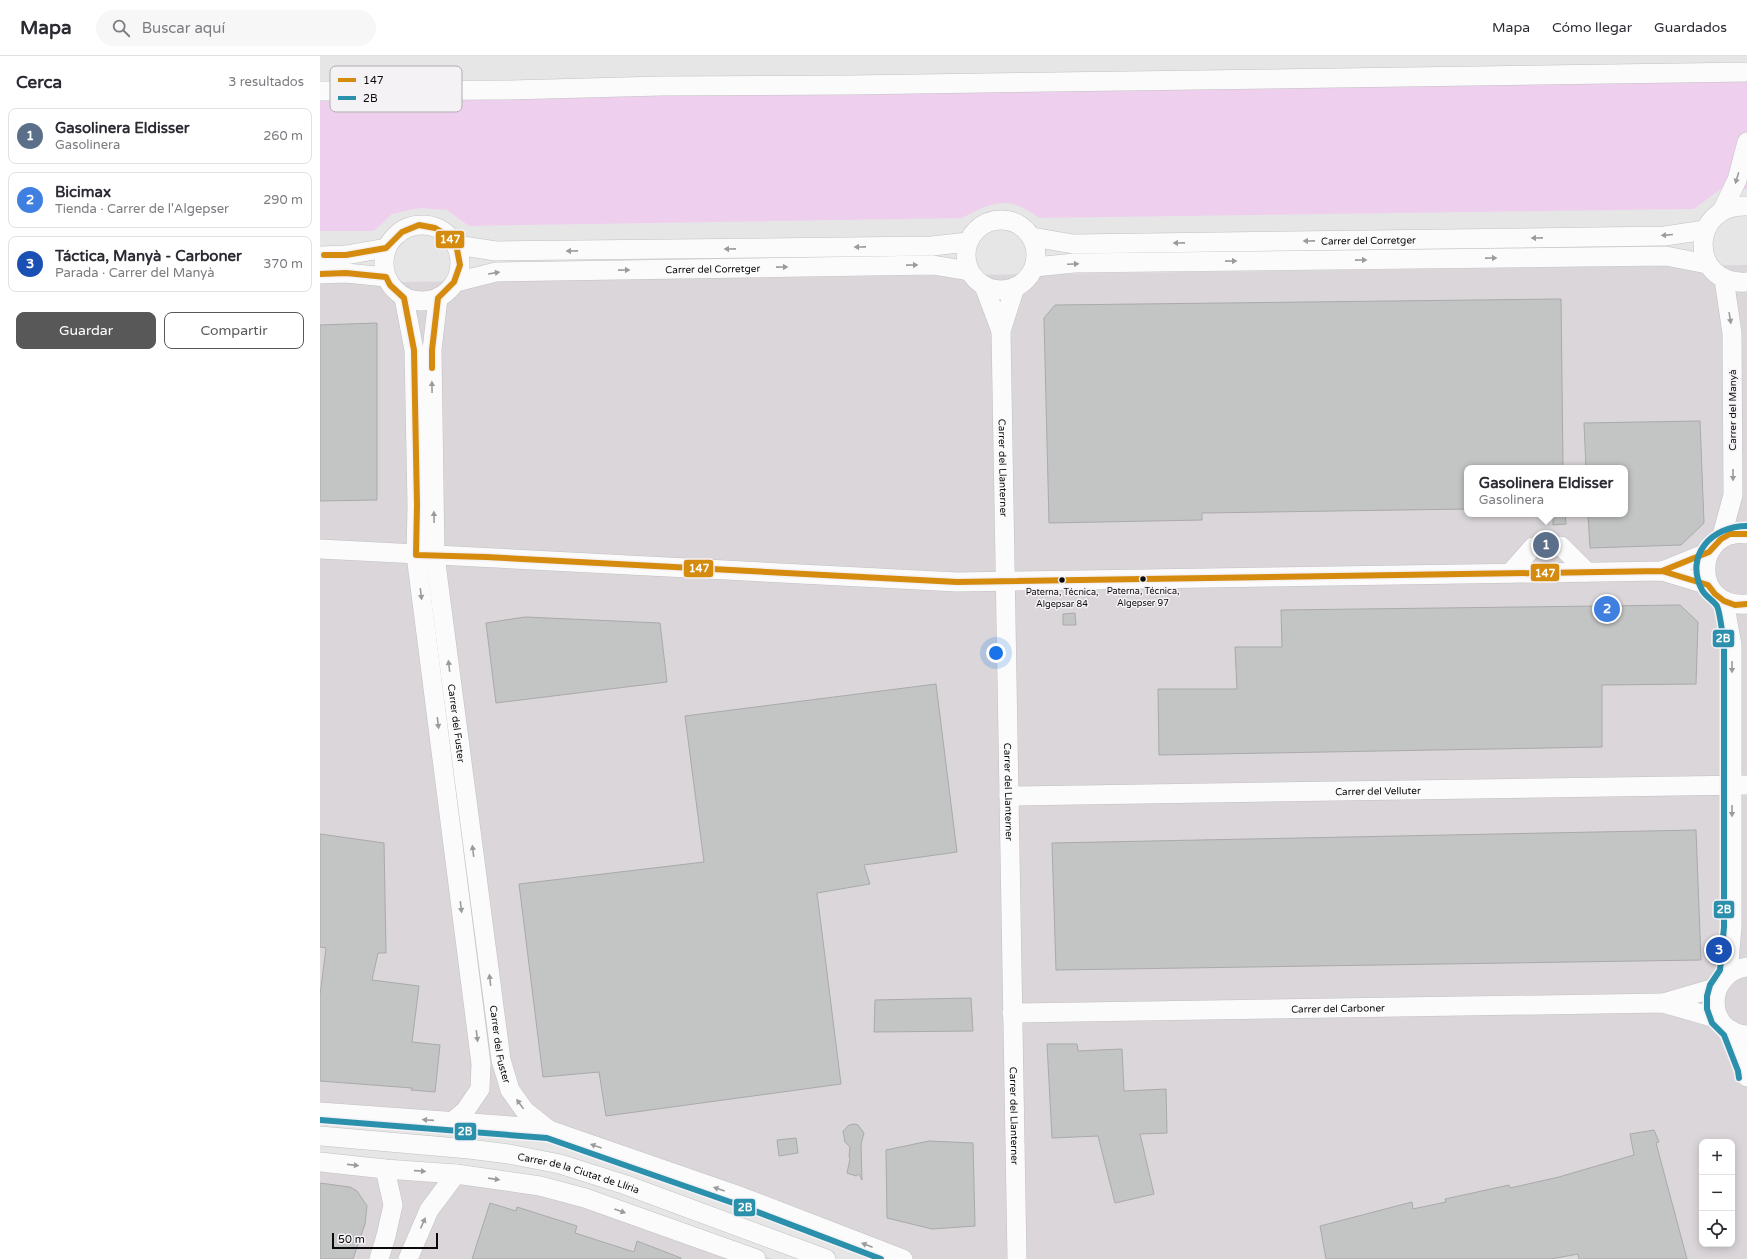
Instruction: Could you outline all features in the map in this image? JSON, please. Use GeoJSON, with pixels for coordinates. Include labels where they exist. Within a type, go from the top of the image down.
{"type":"FeatureCollection","features":[{"type":"Feature","properties":{"kind":"street"},"geometry":{"type":"LineString","coordinates":[[462,90],[661,86],[850,85],[1747,72]]}},
{"type":"Feature","properties":{"kind":"street"},"geometry":{"type":"LineString","coordinates":[[320,91],[330,91]]}},
{"type":"Feature","properties":{"kind":"street"},"geometry":{"type":"LineString","coordinates":[[1722,211],[1737,180],[1747,142]]}},
{"type":"Feature","properties":{"kind":"street"},"geometry":{"type":"LineString","coordinates":[[1747,206],[1734,206],[1722,211],[1712,219],[1705,230],[1703,242],[1704,253],[1708,264],[1714,272],[1724,279],[1736,283],[1747,282]]}},
{"type":"Feature","properties":{"kind":"street"},"geometry":{"type":"LineString","coordinates":[[994,220],[1016,222],[1025,228],[1032,237],[1036,247],[1037,257],[1034,267],[1030,276],[1015,288],[999,290],[984,286],[975,279],[969,271],[966,261],[968,242],[974,232],[983,224],[994,220]]}},
{"type":"Feature","properties":{"kind":"street"},"geometry":{"type":"LineString","coordinates":[[424,225],[435,227],[444,231],[456,245],[460,257],[460,270],[456,282],[449,292],[427,302],[415,301],[404,298],[390,285],[386,277],[384,258],[386,248],[393,238],[402,230],[414,226],[424,225]]}},
{"type":"Feature","properties":{"kind":"street","name":"Carrer del Corretger"},"geometry":{"type":"LineString","coordinates":[[1032,237],[1073,244],[1665,236],[1705,230]]}},
{"type":"Feature","properties":{"kind":"street","name":"Carrer del Corretger"},"geometry":{"type":"LineString","coordinates":[[456,245],[496,251],[932,246],[968,242]]}},
{"type":"Feature","properties":{"kind":"street"},"geometry":{"type":"LineString","coordinates":[[320,256],[346,255],[386,248]]}},
{"type":"Feature","properties":{"kind":"street","name":"Carrer del Corretger"},"geometry":{"type":"LineString","coordinates":[[1034,267],[1074,263],[1666,256],[1708,264]]}},
{"type":"Feature","properties":{"kind":"street","name":"Carrer del Corretger"},"geometry":{"type":"LineString","coordinates":[[456,282],[496,272],[933,265],[969,271]]}},
{"type":"Feature","properties":{"kind":"street"},"geometry":{"type":"LineString","coordinates":[[320,274],[346,273],[386,277]]}},
{"type":"Feature","properties":{"kind":"street","name":"Carrer del Manyà"},"geometry":{"type":"LineString","coordinates":[[1708,585],[1705,574],[1705,562],[1715,545],[1733,495],[1732,333],[1724,279]]}},
{"type":"Feature","properties":{"kind":"street","name":"Carrer del Llanterner"},"geometry":{"type":"LineString","coordinates":[[984,286],[1001,331]]}},
{"type":"Feature","properties":{"kind":"street","name":"Carrer del Llanterner"},"geometry":{"type":"LineString","coordinates":[[1015,288],[1001,331],[1016,1257]]}},
{"type":"Feature","properties":{"kind":"street","name":"Carrer del Fuster"},"geometry":{"type":"LineString","coordinates":[[404,298],[414,350],[417,505],[426,556],[501,1060],[510,1090],[525,1111],[549,1130]]}},
{"type":"Feature","properties":{"kind":"street","name":"Carrer del Fuster"},"geometry":{"type":"LineString","coordinates":[[438,298],[432,350],[426,556],[481,1064],[480,1089],[465,1111],[452,1122]]}},
{"type":"Feature","properties":{"kind":"street"},"geometry":{"type":"LineString","coordinates":[[1662,571],[1715,545],[1730,534],[1747,534]]}},
{"type":"Feature","properties":{"kind":"street"},"geometry":{"type":"LineString","coordinates":[[1510,573],[1533,547],[1561,546],[1587,572]]}},
{"type":"Feature","properties":{"kind":"street"},"geometry":{"type":"LineString","coordinates":[[320,549],[426,556],[486,557],[957,582],[1005,580],[1662,571],[1708,585],[1715,594],[1724,601],[1735,604],[1747,604]]}},
{"type":"Feature","properties":{"kind":"street"},"geometry":{"type":"LineString","coordinates":[[1724,601],[1732,645],[1740,785],[1732,926],[1723,980],[1715,997],[1715,1008],[1732,1028],[1746,1069],[1747,1077]]}},
{"type":"Feature","properties":{"kind":"street","name":"Carrer del Velluter"},"geometry":{"type":"LineString","coordinates":[[1009,796],[1740,785]]}},
{"type":"Feature","properties":{"kind":"street","name":"Carrer del Carboner"},"geometry":{"type":"LineString","coordinates":[[1663,1004],[1723,980],[1739,968],[1747,967]]}},
{"type":"Feature","properties":{"kind":"street","name":"Carrer del Carboner"},"geometry":{"type":"LineString","coordinates":[[1012,1013],[1663,1004],[1732,1028]]}},
{"type":"Feature","properties":{"kind":"street"},"geometry":{"type":"LineString","coordinates":[[320,1112],[549,1130],[742,1197],[903,1259]]}},
{"type":"Feature","properties":{"kind":"street","name":"Carrer de la Ciutat de Llíria"},"geometry":{"type":"LineString","coordinates":[[320,1136],[477,1150],[509,1154],[560,1164],[626,1186],[826,1259]]}},
{"type":"Feature","properties":{"kind":"street"},"geometry":{"type":"LineString","coordinates":[[320,1162],[385,1169],[456,1174],[540,1186],[577,1196],[756,1259]]}},
{"type":"Feature","properties":{"kind":"street"},"geometry":{"type":"LineString","coordinates":[[379,1259],[393,1205],[385,1169]]}},
{"type":"Feature","properties":{"kind":"street"},"geometry":{"type":"LineString","coordinates":[[408,1259],[429,1210],[456,1174]]}},
{"type":"Feature","properties":{"kind":"shaded area"},"geometry":{"type":"Polygon","coordinates":[[[1747,67],[1747,189],[1722,188],[1694,209],[1039,218],[1019,206],[1010,203],[1001,203],[993,204],[962,218],[469,226],[447,210],[419,208],[392,214],[374,231],[320,231],[320,87],[330,87],[330,112],[462,112],[462,85],[1747,67]]]}},
{"type":"Feature","properties":{"kind":"shaded area"},"geometry":{"type":"Polygon","coordinates":[[[1747,265],[1747,1259],[879,1259],[565,1143],[442,1129],[320,1118],[320,283],[1747,265]]]}},
{"type":"Feature","properties":{"kind":"shaded area"},"geometry":{"type":"Polygon","coordinates":[[[320,1153],[525,1174],[772,1259],[320,1259],[320,1153]]]}},
{"type":"Feature","properties":{"kind":"building"},"geometry":{"type":"Polygon","coordinates":[[[1561,299],[1563,465],[1464,465],[1464,509],[1202,513],[1202,520],[1049,523],[1044,318],[1055,305],[1561,299]]]}},
{"type":"Feature","properties":{"kind":"building"},"geometry":{"type":"Polygon","coordinates":[[[377,323],[377,500],[320,501],[320,325],[377,323]]]}},
{"type":"Feature","properties":{"kind":"building"},"geometry":{"type":"Polygon","coordinates":[[[1700,421],[1704,523],[1681,545],[1590,548],[1588,517],[1628,517],[1628,465],[1586,465],[1584,423],[1700,421]]]}},
{"type":"Feature","properties":{"kind":"building"},"geometry":{"type":"Polygon","coordinates":[[[1553,517],[1565,517],[1566,524],[1553,525],[1553,517]]]}},
{"type":"Feature","properties":{"kind":"building"},"geometry":{"type":"Polygon","coordinates":[[[1680,605],[1698,622],[1696,684],[1602,685],[1602,747],[1159,755],[1158,689],[1237,689],[1235,647],[1282,647],[1281,610],[1680,605]]]}},
{"type":"Feature","properties":{"kind":"building"},"geometry":{"type":"Polygon","coordinates":[[[1075,613],[1076,625],[1063,625],[1063,614],[1075,613]]]}},
{"type":"Feature","properties":{"kind":"building"},"geometry":{"type":"Polygon","coordinates":[[[525,617],[660,623],[667,682],[496,703],[486,623],[525,617]]]}},
{"type":"Feature","properties":{"kind":"building"},"geometry":{"type":"Polygon","coordinates":[[[936,684],[957,852],[864,865],[870,884],[817,893],[841,1084],[606,1116],[599,1072],[543,1077],[519,884],[704,862],[685,716],[936,684]]]}},
{"type":"Feature","properties":{"kind":"building"},"geometry":{"type":"Polygon","coordinates":[[[1696,830],[1701,960],[1056,970],[1052,843],[1696,830]]]}},
{"type":"Feature","properties":{"kind":"building"},"geometry":{"type":"Polygon","coordinates":[[[320,834],[384,843],[386,953],[378,953],[372,980],[419,986],[412,1042],[440,1045],[435,1092],[411,1090],[412,1088],[320,1081],[320,995],[326,948],[320,947],[320,834]]]}},
{"type":"Feature","properties":{"kind":"building"},"geometry":{"type":"Polygon","coordinates":[[[971,998],[973,1031],[874,1032],[875,1000],[971,998]]]}},
{"type":"Feature","properties":{"kind":"building"},"geometry":{"type":"Polygon","coordinates":[[[1047,1044],[1077,1044],[1078,1051],[1122,1049],[1124,1091],[1166,1089],[1167,1133],[1140,1134],[1154,1194],[1115,1203],[1098,1136],[1052,1138],[1047,1044]]]}},
{"type":"Feature","properties":{"kind":"building"},"geometry":{"type":"Polygon","coordinates":[[[849,1125],[858,1125],[864,1133],[861,1144],[862,1180],[859,1174],[856,1176],[847,1173],[850,1159],[850,1147],[845,1142],[843,1131],[849,1125]]]}},
{"type":"Feature","properties":{"kind":"building"},"geometry":{"type":"Polygon","coordinates":[[[1654,1130],[1659,1142],[1656,1143],[1687,1259],[1579,1259],[1578,1254],[1551,1259],[1326,1259],[1320,1226],[1412,1202],[1413,1209],[1446,1202],[1445,1199],[1509,1185],[1510,1188],[1559,1177],[1634,1155],[1630,1134],[1654,1130]]]}},
{"type":"Feature","properties":{"kind":"building"},"geometry":{"type":"Polygon","coordinates":[[[796,1138],[798,1153],[779,1156],[777,1140],[796,1138]]]}},
{"type":"Feature","properties":{"kind":"building"},"geometry":{"type":"Polygon","coordinates":[[[929,1141],[973,1143],[975,1226],[932,1229],[887,1218],[886,1150],[929,1141]]]}},
{"type":"Feature","properties":{"kind":"building"},"geometry":{"type":"Polygon","coordinates":[[[320,1183],[350,1187],[357,1191],[367,1206],[365,1224],[353,1259],[320,1259],[320,1183]]]}},
{"type":"Feature","properties":{"kind":"building"},"geometry":{"type":"Polygon","coordinates":[[[490,1203],[516,1211],[517,1207],[577,1226],[575,1233],[634,1252],[637,1241],[681,1259],[472,1259],[490,1203]]]}},
{"type":"Feature","properties":{"kind":"transit line","name":"147"},"geometry":{"type":"LineString","coordinates":[[324,255],[346,255],[386,248],[402,232],[419,225],[435,228],[448,236],[457,249],[460,265],[454,282],[438,298],[432,350],[432,368]]}},
{"type":"Feature","properties":{"kind":"transit line","name":"147"},"geometry":{"type":"LineString","coordinates":[[320,274],[346,273],[386,277],[390,285],[404,298],[414,350],[417,505],[416,555],[486,557],[957,582],[1662,571],[1708,585],[1715,594],[1724,601],[1735,605],[1747,604]]}},
{"type":"Feature","properties":{"kind":"transit line","name":"2B"},"geometry":{"type":"LineString","coordinates":[[1739,1078],[1738,1071],[1724,1035],[1712,1023],[1707,1009],[1707,996],[1710,985],[1720,970],[1724,927],[1724,646],[1718,609],[1702,590],[1697,577],[1697,565],[1699,554],[1713,537],[1734,527],[1747,526]]}},
{"type":"Feature","properties":{"kind":"transit line","name":"147"},"geometry":{"type":"LineString","coordinates":[[1662,571],[1709,552],[1721,539],[1730,534],[1747,534]]}},
{"type":"Feature","properties":{"kind":"transit line","name":"2B"},"geometry":{"type":"LineString","coordinates":[[320,1120],[547,1138],[739,1205],[881,1259]]}},
{"type":"Feature","properties":{"kind":"place","name":"Gasolinera Eldisser"},"geometry":{"type":"Point","coordinates":[1546,545]}},
{"type":"Feature","properties":{"kind":"place","name":"Paterna, Técnica, Algepser 97"},"geometry":{"type":"Point","coordinates":[1143,579]}},
{"type":"Feature","properties":{"kind":"place","name":"Paterna, Técnica, Algepsar 84"},"geometry":{"type":"Point","coordinates":[1062,580]}},
{"type":"Feature","properties":{"kind":"place","name":"Bicimax"},"geometry":{"type":"Point","coordinates":[1607,609]}},
{"type":"Feature","properties":{"kind":"place","name":"Táctica, Manyà - Carboner"},"geometry":{"type":"Point","coordinates":[1719,950]}}]}
